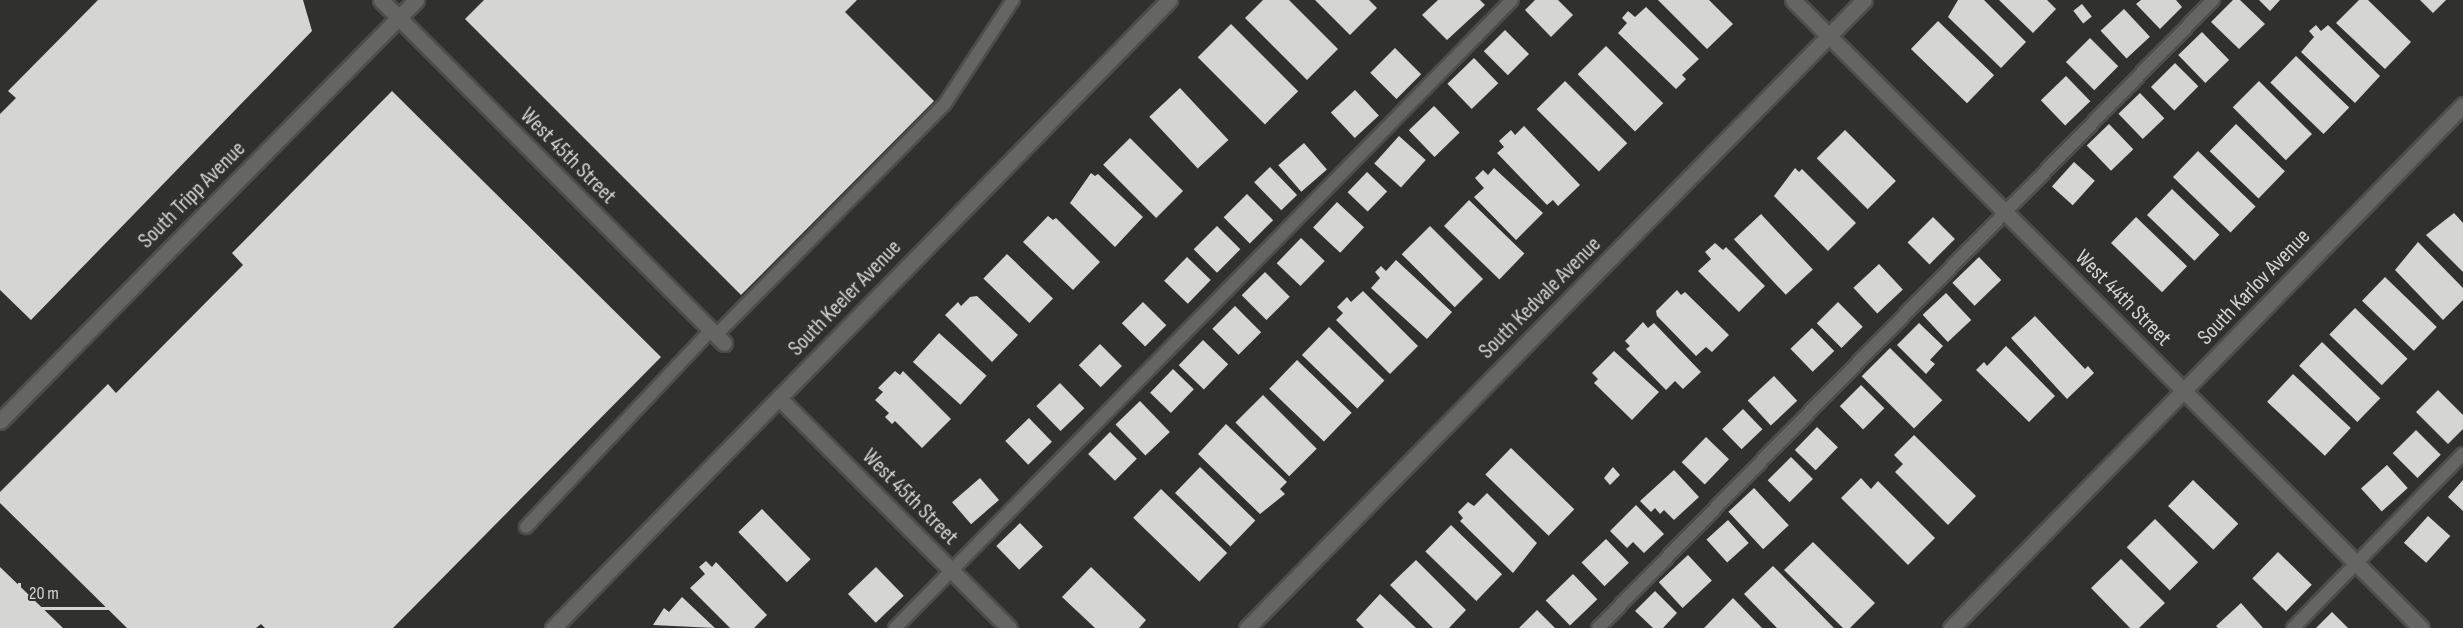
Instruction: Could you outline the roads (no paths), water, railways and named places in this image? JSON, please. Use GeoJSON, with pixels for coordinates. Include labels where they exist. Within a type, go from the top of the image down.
{"type":"FeatureCollection","features":[{"type":"Feature","properties":{"kind":"street","name":"West 45th Street"},"geometry":{"type":"LineString","coordinates":[[381,0],[717,336]]}},
{"type":"Feature","properties":{"kind":"street","name":"South Tripp Avenue"},"geometry":{"type":"LineString","coordinates":[[3,413],[416,0]]}},
{"type":"Feature","properties":{"kind":"street","name":"South Keeler Avenue"},"geometry":{"type":"LineString","coordinates":[[553,628],[1169,0]]}},
{"type":"Feature","properties":{"kind":"street","name":"West 44th Street"},"geometry":{"type":"LineString","coordinates":[[1793,0],[2421,628]]}},
{"type":"Feature","properties":{"kind":"street","name":"South Kedvale Avenue"},"geometry":{"type":"LineString","coordinates":[[1247,628],[1864,0]]}},
{"type":"Feature","properties":{"kind":"street","name":"South Karlov Avenue"},"geometry":{"type":"LineString","coordinates":[[1951,628],[2463,105]]}},
{"type":"Feature","properties":{"kind":"street","name":"West 45th Street"},"geometry":{"type":"LineString","coordinates":[[779,398],[1009,628]]}},
{"type":"Feature","properties":{"kind":"lane"},"geometry":{"type":"LineString","coordinates":[[526,527],[944,105],[1013,0]]}},
{"type":"Feature","properties":{"kind":"lane"},"geometry":{"type":"LineString","coordinates":[[895,628],[1512,0]]}},
{"type":"Feature","properties":{"kind":"lane"},"geometry":{"type":"LineString","coordinates":[[1598,628],[2213,0]]}},
{"type":"Feature","properties":{"kind":"lane"},"geometry":{"type":"LineString","coordinates":[[2294,628],[2463,454]]}}]}
